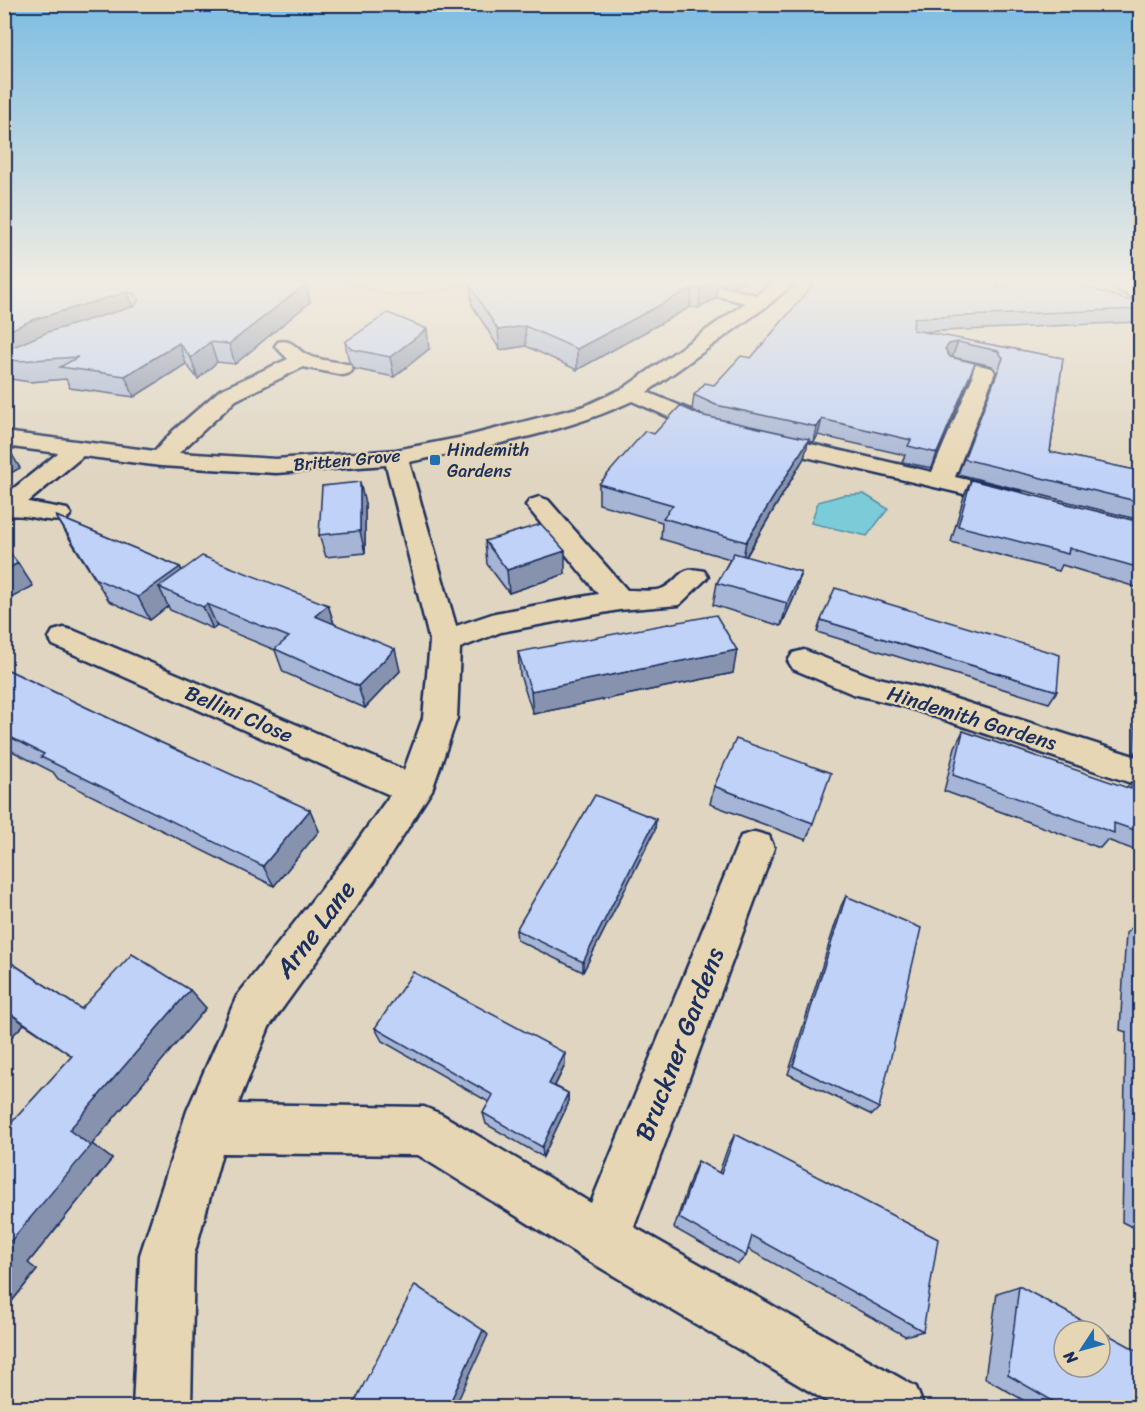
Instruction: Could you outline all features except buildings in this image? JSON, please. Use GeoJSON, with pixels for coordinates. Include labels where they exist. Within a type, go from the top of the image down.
{"type":"FeatureCollection","features":[{"type":"Feature","properties":{"kind":"street"},"geometry":{"type":"LineString","coordinates":[[284,346],[301,360],[343,369]]}},
{"type":"Feature","properties":{"kind":"street","name":"Britten Grove"},"geometry":{"type":"LineString","coordinates":[[4,439],[161,459],[276,466],[396,457],[517,433],[592,411],[632,393],[699,346]]}},
{"type":"Feature","properties":{"kind":"street"},"geometry":{"type":"LineString","coordinates":[[161,459],[181,436],[228,395],[301,360]]}},
{"type":"Feature","properties":{"kind":"street"},"geometry":{"type":"LineString","coordinates":[[941,480],[985,372],[952,365]]}},
{"type":"Feature","properties":{"kind":"street"},"geometry":{"type":"LineString","coordinates":[[632,393],[706,427],[1030,502]]}},
{"type":"Feature","properties":{"kind":"street"},"geometry":{"type":"LineString","coordinates":[[6,508],[77,449]]}},
{"type":"Feature","properties":{"kind":"street","name":"Arne Lane"},"geometry":{"type":"LineString","coordinates":[[162,1407],[167,1255],[204,1128],[253,1012],[360,869],[414,790],[440,718],[445,642],[396,457]]}},
{"type":"Feature","properties":{"kind":"street"},"geometry":{"type":"LineString","coordinates":[[539,505],[619,600]]}},
{"type":"Feature","properties":{"kind":"street"},"geometry":{"type":"LineString","coordinates":[[6,508],[58,514]]}},
{"type":"Feature","properties":{"kind":"street"},"geometry":{"type":"LineString","coordinates":[[445,642],[495,622],[619,600],[669,598],[694,577]]}},
{"type":"Feature","properties":{"kind":"street","name":"Bellini Close"},"geometry":{"type":"LineString","coordinates":[[64,638],[414,790]]}},
{"type":"Feature","properties":{"kind":"street","name":"Hindemith Gardens"},"geometry":{"type":"LineString","coordinates":[[804,661],[864,686],[906,695],[1140,772]]}},
{"type":"Feature","properties":{"kind":"street","name":"Bruckner Gardens"},"geometry":{"type":"LineString","coordinates":[[603,1239],[754,848]]}},
{"type":"Feature","properties":{"kind":"street"},"geometry":{"type":"LineString","coordinates":[[204,1128],[424,1131],[603,1239],[895,1407]]}},
{"type":"Feature","properties":{"kind":"water"},"geometry":{"type":"Polygon","coordinates":[[[864,494],[888,509],[867,536],[811,523],[818,502],[843,495],[864,494]]]}},
{"type":"Feature","properties":{"kind":"place","name":"Hindemith Gardens"},"geometry":{"type":"Point","coordinates":[435,460]}}]}
